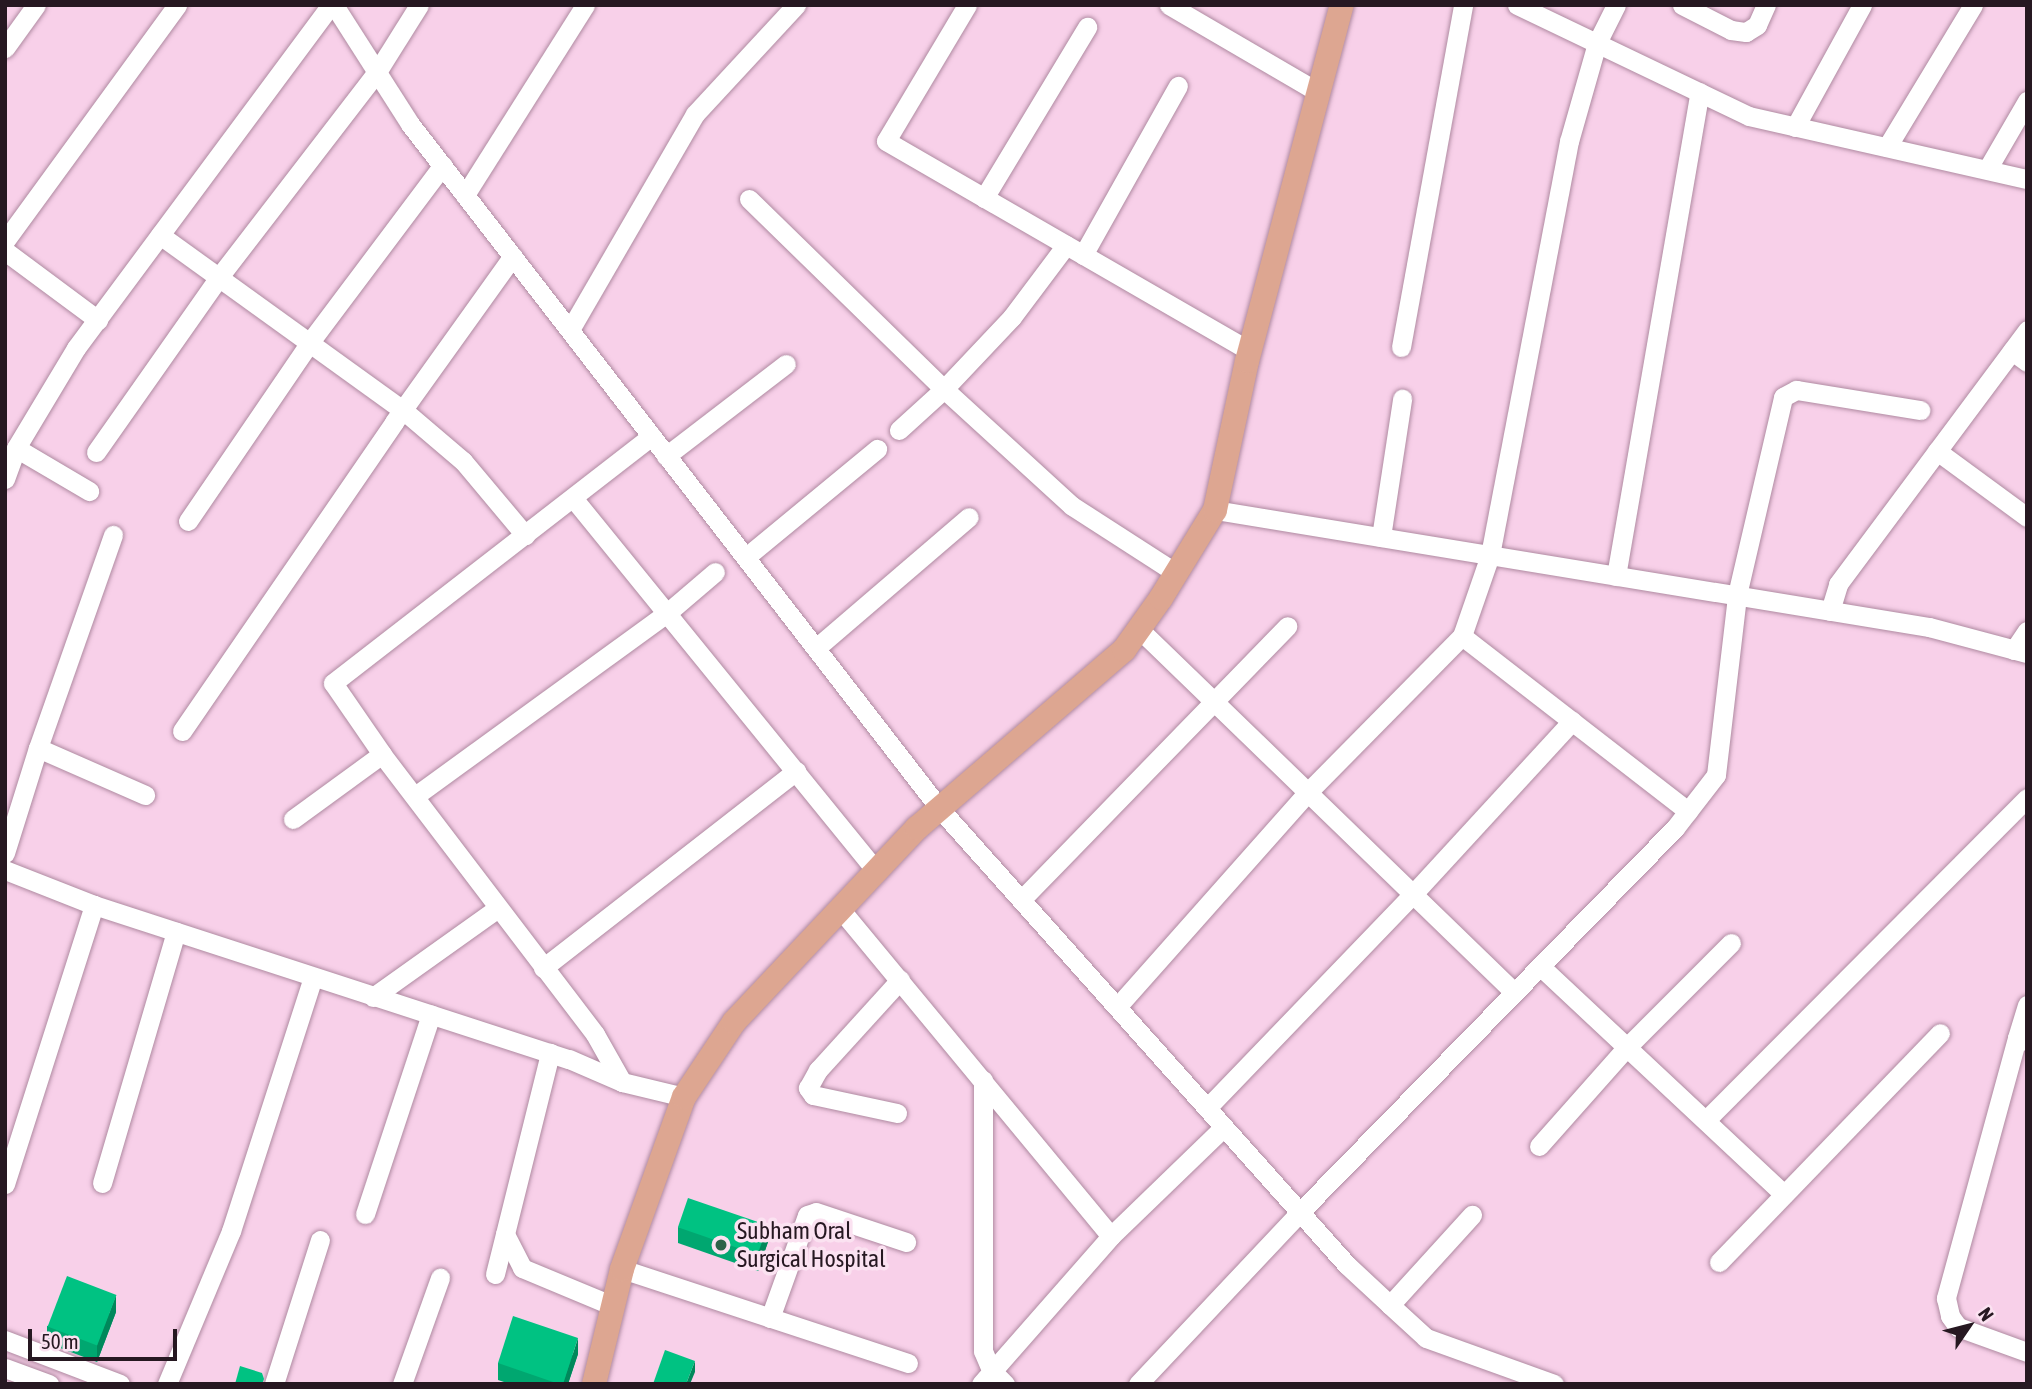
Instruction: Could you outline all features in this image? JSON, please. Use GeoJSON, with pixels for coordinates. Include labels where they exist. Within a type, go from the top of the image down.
{"type":"FeatureCollection","features":[{"type":"Feature","properties":{"kind":"main road"},"geometry":{"type":"LineString","coordinates":[[594,1384],[611,1305],[622,1269],[684,1097],[734,1022],[940,809],[1124,650],[1215,510],[1249,351],[1342,5]]}},
{"type":"Feature","properties":{"kind":"street"},"geometry":{"type":"LineString","coordinates":[[5,48],[36,5]]}},
{"type":"Feature","properties":{"kind":"street"},"geometry":{"type":"LineString","coordinates":[[5,241],[177,5]]}},
{"type":"Feature","properties":{"kind":"street"},"geometry":{"type":"LineString","coordinates":[[89,491],[10,461],[76,348],[332,5],[465,195],[571,328],[666,456],[940,809],[1347,1265],[1426,1338],[1554,1384]]}},
{"type":"Feature","properties":{"kind":"street"},"geometry":{"type":"LineString","coordinates":[[96,452],[219,277],[377,72],[419,5]]}},
{"type":"Feature","properties":{"kind":"street"},"geometry":{"type":"LineString","coordinates":[[465,195],[585,5]]}},
{"type":"Feature","properties":{"kind":"street"},"geometry":{"type":"LineString","coordinates":[[571,328],[695,114],[796,5]]}},
{"type":"Feature","properties":{"kind":"street"},"geometry":{"type":"LineString","coordinates":[[967,5],[886,141],[1249,351]]}},
{"type":"Feature","properties":{"kind":"street"},"geometry":{"type":"LineString","coordinates":[[1169,5],[1318,92]]}},
{"type":"Feature","properties":{"kind":"street"},"geometry":{"type":"LineString","coordinates":[[1401,347],[1463,5]]}},
{"type":"Feature","properties":{"kind":"street"},"geometry":{"type":"LineString","coordinates":[[1517,5],[1749,116],[1988,168],[2027,179]]}},
{"type":"Feature","properties":{"kind":"street"},"geometry":{"type":"LineString","coordinates":[[1117,1007],[1308,792],[1462,636],[1490,555],[1569,141],[1597,43],[1616,5]]}},
{"type":"Feature","properties":{"kind":"street"},"geometry":{"type":"LineString","coordinates":[[1682,5],[1731,30],[1746,32],[1757,25],[1766,5]]}},
{"type":"Feature","properties":{"kind":"street"},"geometry":{"type":"LineString","coordinates":[[1795,127],[1862,5]]}},
{"type":"Feature","properties":{"kind":"street"},"geometry":{"type":"LineString","coordinates":[[1887,147],[1973,5]]}},
{"type":"Feature","properties":{"kind":"street"},"geometry":{"type":"LineString","coordinates":[[984,198],[1087,27]]}},
{"type":"Feature","properties":{"kind":"street"},"geometry":{"type":"LineString","coordinates":[[899,430],[944,388],[1075,250],[1178,86]]}},
{"type":"Feature","properties":{"kind":"street"},"geometry":{"type":"LineString","coordinates":[[1616,576],[1700,92]]}},
{"type":"Feature","properties":{"kind":"street"},"geometry":{"type":"LineString","coordinates":[[1988,168],[2027,101]]}},
{"type":"Feature","properties":{"kind":"street"},"geometry":{"type":"LineString","coordinates":[[188,521],[310,342],[443,165]]}},
{"type":"Feature","properties":{"kind":"street"},"geometry":{"type":"LineString","coordinates":[[750,199],[944,388],[1072,506],[1176,573]]}},
{"type":"Feature","properties":{"kind":"street"},"geometry":{"type":"LineString","coordinates":[[160,235],[403,410],[463,461],[525,535]]}},
{"type":"Feature","properties":{"kind":"street"},"geometry":{"type":"LineString","coordinates":[[5,251],[97,320]]}},
{"type":"Feature","properties":{"kind":"street"},"geometry":{"type":"LineString","coordinates":[[182,731],[403,410],[513,256]]}},
{"type":"Feature","properties":{"kind":"street"},"geometry":{"type":"LineString","coordinates":[[1830,611],[1838,584],[1937,451],[2019,356],[2027,330]]}},
{"type":"Feature","properties":{"kind":"street"},"geometry":{"type":"LineString","coordinates":[[666,456],[786,364]]}},
{"type":"Feature","properties":{"kind":"street"},"geometry":{"type":"LineString","coordinates":[[1138,1384],[1300,1212],[1688,811],[1716,775],[1737,595],[1783,397],[1796,390],[1920,411]]}},
{"type":"Feature","properties":{"kind":"street"},"geometry":{"type":"LineString","coordinates":[[1381,537],[1402,399]]}},
{"type":"Feature","properties":{"kind":"street"},"geometry":{"type":"LineString","coordinates":[[622,1082],[595,1034],[382,754],[333,683],[651,436]]}},
{"type":"Feature","properties":{"kind":"street"},"geometry":{"type":"LineString","coordinates":[[746,557],[877,449]]}},
{"type":"Feature","properties":{"kind":"street"},"geometry":{"type":"LineString","coordinates":[[1937,451],[2027,517]]}},
{"type":"Feature","properties":{"kind":"street"},"geometry":{"type":"LineString","coordinates":[[573,498],[877,872]]}},
{"type":"Feature","properties":{"kind":"street"},"geometry":{"type":"LineString","coordinates":[[1215,510],[1929,627],[2020,652],[2027,631]]}},
{"type":"Feature","properties":{"kind":"street"},"geometry":{"type":"LineString","coordinates":[[816,648],[969,517]]}},
{"type":"Feature","properties":{"kind":"street"},"geometry":{"type":"LineString","coordinates":[[5,853],[37,748],[113,535]]}},
{"type":"Feature","properties":{"kind":"street"},"geometry":{"type":"LineString","coordinates":[[415,796],[667,614],[715,572]]}},
{"type":"Feature","properties":{"kind":"street"},"geometry":{"type":"LineString","coordinates":[[1021,900],[1287,626]]}},
{"type":"Feature","properties":{"kind":"street"},"geometry":{"type":"LineString","coordinates":[[1139,629],[1514,992]]}},
{"type":"Feature","properties":{"kind":"street"},"geometry":{"type":"LineString","coordinates":[[1462,636],[1688,811]]}},
{"type":"Feature","properties":{"kind":"street"},"geometry":{"type":"LineString","coordinates":[[1207,1108],[1413,894],[1572,721]]}},
{"type":"Feature","properties":{"kind":"street"},"geometry":{"type":"LineString","coordinates":[[37,748],[145,795]]}},
{"type":"Feature","properties":{"kind":"street"},"geometry":{"type":"LineString","coordinates":[[293,819],[382,754]]}},
{"type":"Feature","properties":{"kind":"street"},"geometry":{"type":"LineString","coordinates":[[543,968],[796,771]]}},
{"type":"Feature","properties":{"kind":"street"},"geometry":{"type":"LineString","coordinates":[[1706,1119],[2027,798]]}},
{"type":"Feature","properties":{"kind":"street"},"geometry":{"type":"LineString","coordinates":[[5,870],[94,905],[550,1053],[622,1082],[684,1097]]}},
{"type":"Feature","properties":{"kind":"street"},"geometry":{"type":"LineString","coordinates":[[5,1184],[94,905]]}},
{"type":"Feature","properties":{"kind":"street"},"geometry":{"type":"LineString","coordinates":[[373,997],[498,908]]}},
{"type":"Feature","properties":{"kind":"street"},"geometry":{"type":"LineString","coordinates":[[841,910],[1111,1236]]}},
{"type":"Feature","properties":{"kind":"street"},"geometry":{"type":"LineString","coordinates":[[102,1182],[176,932]]}},
{"type":"Feature","properties":{"kind":"street"},"geometry":{"type":"LineString","coordinates":[[1539,1146],[1627,1047],[1731,943]]}},
{"type":"Feature","properties":{"kind":"street"},"geometry":{"type":"LineString","coordinates":[[1540,966],[1784,1194]]}},
{"type":"Feature","properties":{"kind":"street"},"geometry":{"type":"LineString","coordinates":[[167,1384],[231,1230],[313,977]]}},
{"type":"Feature","properties":{"kind":"street"},"geometry":{"type":"LineString","coordinates":[[897,1113],[813,1095],[808,1088],[818,1070],[900,980]]}},
{"type":"Feature","properties":{"kind":"street"},"geometry":{"type":"LineString","coordinates":[[2027,1005],[2022,1040],[1946,1298],[1950,1316],[1958,1327],[2027,1352]]}},
{"type":"Feature","properties":{"kind":"street"},"geometry":{"type":"LineString","coordinates":[[365,1214],[431,1015]]}},
{"type":"Feature","properties":{"kind":"street"},"geometry":{"type":"LineString","coordinates":[[1719,1262],[1940,1033]]}},
{"type":"Feature","properties":{"kind":"street"},"geometry":{"type":"LineString","coordinates":[[495,1274],[550,1053]]}},
{"type":"Feature","properties":{"kind":"street"},"geometry":{"type":"LineString","coordinates":[[983,1080],[983,1350],[992,1379]]}},
{"type":"Feature","properties":{"kind":"street"},"geometry":{"type":"LineString","coordinates":[[992,1379],[1111,1236],[1224,1127]]}},
{"type":"Feature","properties":{"kind":"street"},"geometry":{"type":"LineString","coordinates":[[770,1318],[807,1215],[816,1212],[906,1241]]}},
{"type":"Feature","properties":{"kind":"street"},"geometry":{"type":"LineString","coordinates":[[1390,1305],[1472,1215]]}},
{"type":"Feature","properties":{"kind":"street"},"geometry":{"type":"LineString","coordinates":[[505,1234],[522,1268],[611,1305]]}},
{"type":"Feature","properties":{"kind":"street"},"geometry":{"type":"LineString","coordinates":[[274,1384],[320,1240]]}},
{"type":"Feature","properties":{"kind":"street"},"geometry":{"type":"LineString","coordinates":[[622,1269],[908,1363]]}},
{"type":"Feature","properties":{"kind":"street"},"geometry":{"type":"LineString","coordinates":[[402,1384],[440,1278]]}},
{"type":"Feature","properties":{"kind":"street"},"geometry":{"type":"LineString","coordinates":[[5,1340],[120,1384]]}},
{"type":"Feature","properties":{"kind":"street"},"geometry":{"type":"LineString","coordinates":[[5,1368],[49,1384]]}},
{"type":"Feature","properties":{"kind":"building"},"geometry":{"type":"Polygon","coordinates":[[[688,1198],[767,1225],[757,1255],[678,1227],[688,1198]]]}},
{"type":"Feature","properties":{"kind":"building"},"geometry":{"type":"Polygon","coordinates":[[[67,1276],[116,1295],[97,1345],[48,1326],[67,1276]]]}},
{"type":"Feature","properties":{"kind":"building"},"geometry":{"type":"Polygon","coordinates":[[[513,1316],[578,1338],[563,1384],[498,1363],[513,1316]]]}},
{"type":"Feature","properties":{"kind":"building"},"geometry":{"type":"Polygon","coordinates":[[[665,1350],[695,1361],[686,1384],[653,1384],[665,1350]]]}},
{"type":"Feature","properties":{"kind":"building"},"geometry":{"type":"Polygon","coordinates":[[[240,1366],[262,1373],[262,1384],[235,1384],[240,1366]]]}},
{"type":"Feature","properties":{"kind":"place","name":"Subham Oral Surgical Hospital"},"geometry":{"type":"Point","coordinates":[721,1245]}}]}
